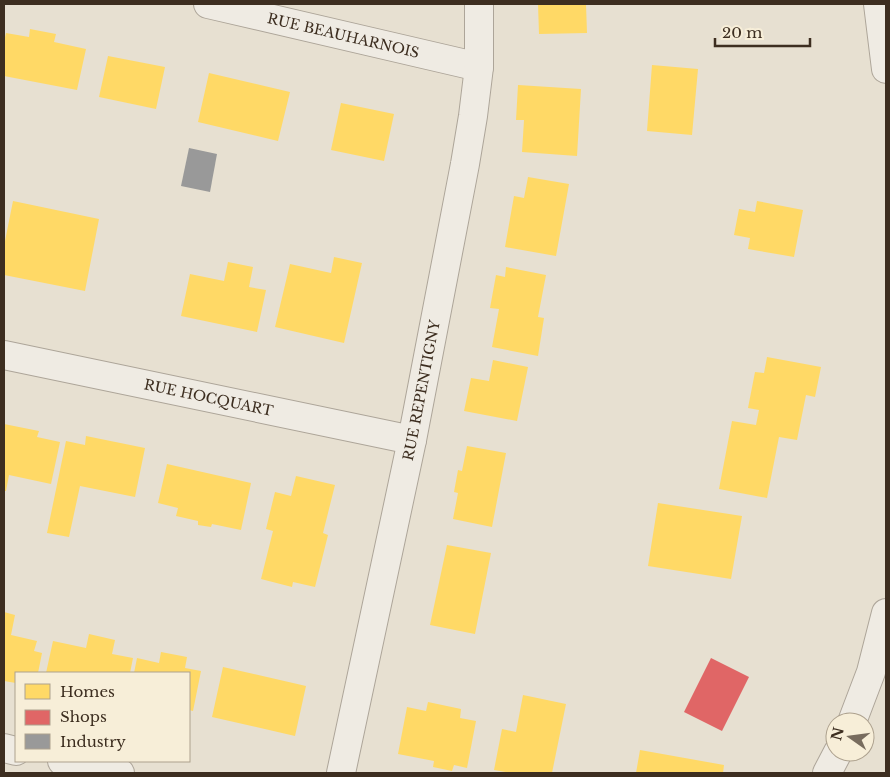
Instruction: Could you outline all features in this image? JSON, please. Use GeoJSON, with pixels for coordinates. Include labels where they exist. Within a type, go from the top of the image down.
{"type":"FeatureCollection","features":[{"type":"Feature","properties":{"kind":"street","name":"RUE BEAUHARNOIS"},"geometry":{"type":"LineString","coordinates":[[208,4],[479,67]]}},
{"type":"Feature","properties":{"kind":"street","name":"RUE REPENTIGNY"},"geometry":{"type":"LineString","coordinates":[[341,773],[412,440],[465,164],[479,67],[479,4]]}},
{"type":"Feature","properties":{"kind":"street"},"geometry":{"type":"LineString","coordinates":[[878,4],[886,69]]}},
{"type":"Feature","properties":{"kind":"street","name":"RUE HOCQUART"},"geometry":{"type":"LineString","coordinates":[[4,355],[412,440]]}},
{"type":"Feature","properties":{"kind":"street"},"geometry":{"type":"LineString","coordinates":[[856,712],[871,672],[886,613]]}},
{"type":"Feature","properties":{"kind":"street"},"geometry":{"type":"LineString","coordinates":[[67,762],[120,773]]}},
{"type":"Feature","properties":{"kind":"building: Homes"},"geometry":{"type":"Polygon","coordinates":[[[538,4],[586,4],[587,33],[539,34],[538,4]]]}},
{"type":"Feature","properties":{"kind":"building: Homes"},"geometry":{"type":"Polygon","coordinates":[[[30,29],[56,34],[54,42],[86,49],[77,90],[4,76],[4,42],[6,33],[29,37],[30,29]]]}},
{"type":"Feature","properties":{"kind":"building: Homes"},"geometry":{"type":"Polygon","coordinates":[[[108,56],[165,67],[156,109],[99,97],[108,56]]]}},
{"type":"Feature","properties":{"kind":"building: Homes"},"geometry":{"type":"Polygon","coordinates":[[[652,65],[698,69],[692,135],[647,131],[652,65]]]}},
{"type":"Feature","properties":{"kind":"building: Homes"},"geometry":{"type":"Polygon","coordinates":[[[209,73],[290,92],[278,141],[198,122],[209,73]]]}},
{"type":"Feature","properties":{"kind":"building: Homes"},"geometry":{"type":"Polygon","coordinates":[[[518,85],[581,89],[577,156],[522,152],[524,120],[516,120],[518,85]]]}},
{"type":"Feature","properties":{"kind":"building: Homes"},"geometry":{"type":"Polygon","coordinates":[[[341,103],[394,114],[384,161],[331,150],[341,103]]]}},
{"type":"Feature","properties":{"kind":"building: Homes"},"geometry":{"type":"Polygon","coordinates":[[[528,177],[569,184],[556,256],[505,247],[514,196],[524,198],[528,177]]]}},
{"type":"Feature","properties":{"kind":"building: Homes"},"geometry":{"type":"Polygon","coordinates":[[[13,201],[99,219],[85,291],[4,275],[4,246],[13,201]]]}},
{"type":"Feature","properties":{"kind":"building: Homes"},"geometry":{"type":"Polygon","coordinates":[[[757,201],[803,210],[794,257],[748,249],[750,238],[734,235],[739,209],[755,212],[757,201]]]}},
{"type":"Feature","properties":{"kind":"building: Homes"},"geometry":{"type":"Polygon","coordinates":[[[334,257],[362,263],[344,343],[275,327],[290,264],[331,273],[334,257]]]}},
{"type":"Feature","properties":{"kind":"building: Homes"},"geometry":{"type":"Polygon","coordinates":[[[228,262],[253,267],[249,287],[266,290],[257,332],[181,316],[190,274],[224,281],[228,262]]]}},
{"type":"Feature","properties":{"kind":"building: Homes"},"geometry":{"type":"Polygon","coordinates":[[[506,267],[546,275],[538,317],[544,318],[538,356],[492,347],[499,309],[490,308],[496,275],[505,277],[506,267]]]}},
{"type":"Feature","properties":{"kind":"building: Homes"},"geometry":{"type":"Polygon","coordinates":[[[767,357],[821,367],[815,397],[806,395],[797,440],[779,437],[767,498],[719,489],[732,421],[756,425],[759,410],[748,408],[755,372],[764,373],[767,357]]]}},
{"type":"Feature","properties":{"kind":"building: Homes"},"geometry":{"type":"Polygon","coordinates":[[[493,360],[528,367],[517,421],[464,411],[471,378],[489,381],[493,360]]]}},
{"type":"Feature","properties":{"kind":"building: Homes"},"geometry":{"type":"Polygon","coordinates":[[[4,424],[39,431],[37,437],[60,442],[51,484],[9,475],[6,491],[4,491],[4,424]]]}},
{"type":"Feature","properties":{"kind":"building: Homes"},"geometry":{"type":"Polygon","coordinates":[[[86,436],[145,448],[135,497],[80,486],[69,537],[47,533],[66,441],[85,445],[86,436]]]}},
{"type":"Feature","properties":{"kind":"building: Homes"},"geometry":{"type":"Polygon","coordinates":[[[467,446],[506,453],[492,527],[453,519],[458,493],[454,492],[458,470],[462,471],[467,446]]]}},
{"type":"Feature","properties":{"kind":"building: Homes"},"geometry":{"type":"Polygon","coordinates":[[[167,464],[251,483],[241,530],[212,524],[211,527],[198,525],[198,521],[176,516],[178,508],[158,503],[167,464]]]}},
{"type":"Feature","properties":{"kind":"building: Homes"},"geometry":{"type":"Polygon","coordinates":[[[296,476],[335,485],[323,533],[328,535],[315,587],[293,582],[292,587],[261,579],[273,531],[266,529],[275,492],[291,496],[296,476]]]}},
{"type":"Feature","properties":{"kind":"building: Homes"},"geometry":{"type":"Polygon","coordinates":[[[658,503],[742,516],[731,579],[648,566],[658,503]]]}},
{"type":"Feature","properties":{"kind":"building: Homes"},"geometry":{"type":"Polygon","coordinates":[[[447,545],[491,553],[475,634],[430,625],[447,545]]]}},
{"type":"Feature","properties":{"kind":"building: Homes"},"geometry":{"type":"Polygon","coordinates":[[[4,612],[15,615],[11,635],[37,641],[34,651],[42,653],[38,672],[15,672],[15,683],[4,681],[4,612]]]}},
{"type":"Feature","properties":{"kind":"building: Homes"},"geometry":{"type":"Polygon","coordinates":[[[89,634],[115,640],[112,654],[133,658],[130,672],[46,672],[53,641],[86,648],[89,634]]]}},
{"type":"Feature","properties":{"kind":"building: Homes"},"geometry":{"type":"Polygon","coordinates":[[[161,652],[187,657],[185,668],[201,671],[193,711],[190,710],[190,672],[134,672],[137,658],[159,663],[161,652]]]}},
{"type":"Feature","properties":{"kind":"building: Homes"},"geometry":{"type":"Polygon","coordinates":[[[223,667],[306,686],[295,736],[212,717],[223,667]]]}},
{"type":"Feature","properties":{"kind":"building: Homes"},"geometry":{"type":"Polygon","coordinates":[[[523,695],[566,704],[552,773],[512,773],[494,770],[502,729],[516,732],[523,695]]]}},
{"type":"Feature","properties":{"kind":"building: Homes"},"geometry":{"type":"Polygon","coordinates":[[[428,702],[461,709],[460,718],[476,721],[467,768],[454,765],[452,771],[433,767],[434,761],[398,754],[407,707],[426,711],[428,702]]]}},
{"type":"Feature","properties":{"kind":"building: Homes"},"geometry":{"type":"Polygon","coordinates":[[[640,750],[724,765],[723,773],[636,773],[640,750]]]}},
{"type":"Feature","properties":{"kind":"building: Shops"},"geometry":{"type":"Polygon","coordinates":[[[711,658],[749,677],[722,731],[684,712],[711,658]]]}},
{"type":"Feature","properties":{"kind":"building: Industry"},"geometry":{"type":"Polygon","coordinates":[[[189,148],[217,154],[210,192],[181,186],[189,148]]]}}]}
